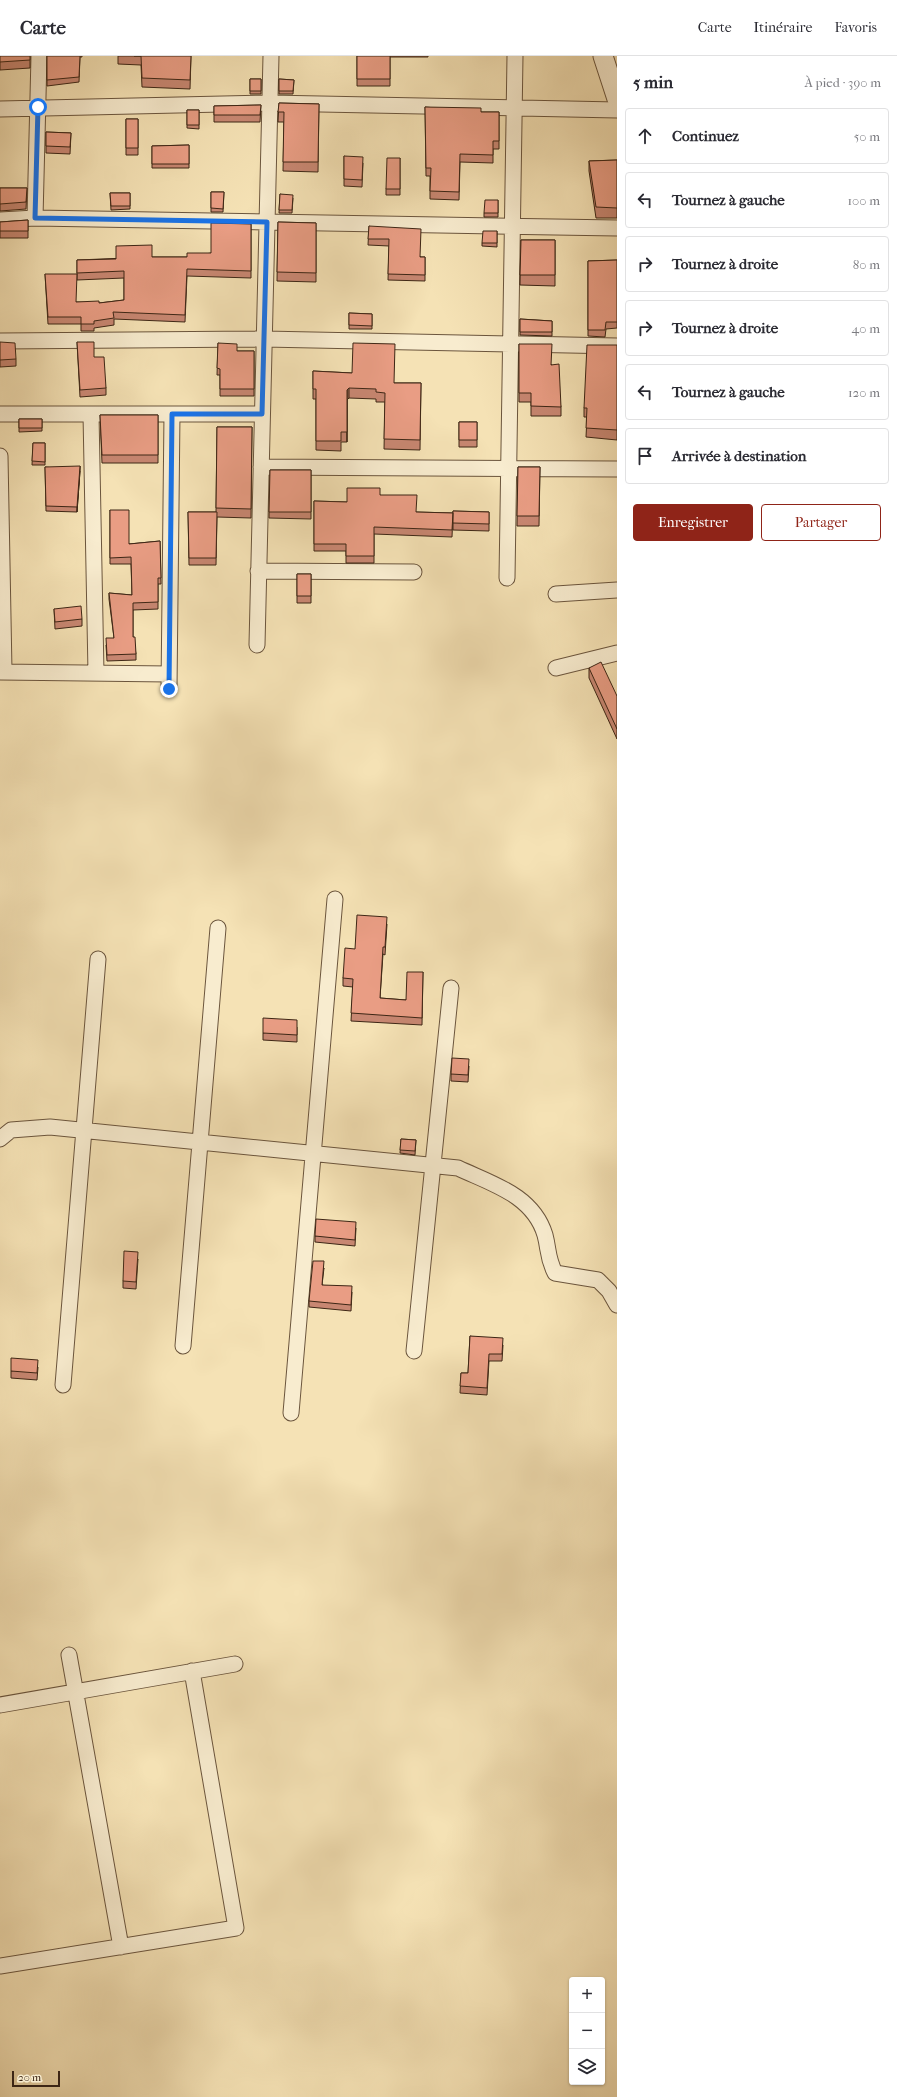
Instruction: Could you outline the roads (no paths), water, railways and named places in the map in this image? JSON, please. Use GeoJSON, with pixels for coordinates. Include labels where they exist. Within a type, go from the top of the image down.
{"type":"FeatureCollection","features":[{"type":"Feature","properties":{"kind":"street"},"geometry":{"type":"LineString","coordinates":[[35,218],[38,56]]}},
{"type":"Feature","properties":{"kind":"street"},"geometry":{"type":"LineString","coordinates":[[257,645],[271,56]]}},
{"type":"Feature","properties":{"kind":"street"},"geometry":{"type":"LineString","coordinates":[[507,578],[515,56]]}},
{"type":"Feature","properties":{"kind":"street"},"geometry":{"type":"LineString","coordinates":[[603,56],[617,99]]}},
{"type":"Feature","properties":{"kind":"street"},"geometry":{"type":"LineString","coordinates":[[0,109],[270,103],[617,110]]}},
{"type":"Feature","properties":{"kind":"street"},"geometry":{"type":"LineString","coordinates":[[0,220],[35,218],[617,228]]}},
{"type":"Feature","properties":{"kind":"street"},"geometry":{"type":"LineString","coordinates":[[0,341],[264,339],[617,346]]}},
{"type":"Feature","properties":{"kind":"street"},"geometry":{"type":"LineString","coordinates":[[0,414],[262,414]]}},
{"type":"Feature","properties":{"kind":"street"},"geometry":{"type":"LineString","coordinates":[[91,414],[96,673]]}},
{"type":"Feature","properties":{"kind":"street"},"geometry":{"type":"LineString","coordinates":[[0,456],[2,672],[96,673],[169,682],[172,414]]}},
{"type":"Feature","properties":{"kind":"street"},"geometry":{"type":"LineString","coordinates":[[261,467],[617,469]]}},
{"type":"Feature","properties":{"kind":"street"},"geometry":{"type":"LineString","coordinates":[[258,571],[414,572]]}},
{"type":"Feature","properties":{"kind":"street"},"geometry":{"type":"LineString","coordinates":[[556,594],[617,590]]}},
{"type":"Feature","properties":{"kind":"street"},"geometry":{"type":"LineString","coordinates":[[556,668],[617,653]]}},
{"type":"Feature","properties":{"kind":"street"},"geometry":{"type":"LineString","coordinates":[[291,1413],[335,899]]}},
{"type":"Feature","properties":{"kind":"street"},"geometry":{"type":"LineString","coordinates":[[183,1346],[218,928]]}},
{"type":"Feature","properties":{"kind":"street"},"geometry":{"type":"LineString","coordinates":[[63,1385],[98,959]]}},
{"type":"Feature","properties":{"kind":"street"},"geometry":{"type":"LineString","coordinates":[[414,1350],[451,988]]}},
{"type":"Feature","properties":{"kind":"street"},"geometry":{"type":"LineString","coordinates":[[0,1139],[11,1130],[50,1127],[458,1168],[516,1195],[535,1213],[545,1235],[549,1260],[555,1273],[598,1280],[609,1291],[617,1305]]}},
{"type":"Feature","properties":{"kind":"street"},"geometry":{"type":"LineString","coordinates":[[69,1655],[121,1947]]}},
{"type":"Feature","properties":{"kind":"street"},"geometry":{"type":"LineString","coordinates":[[0,1705],[235,1664]]}},
{"type":"Feature","properties":{"kind":"street"},"geometry":{"type":"LineString","coordinates":[[0,1966],[236,1928],[192,1671]]}}]}
